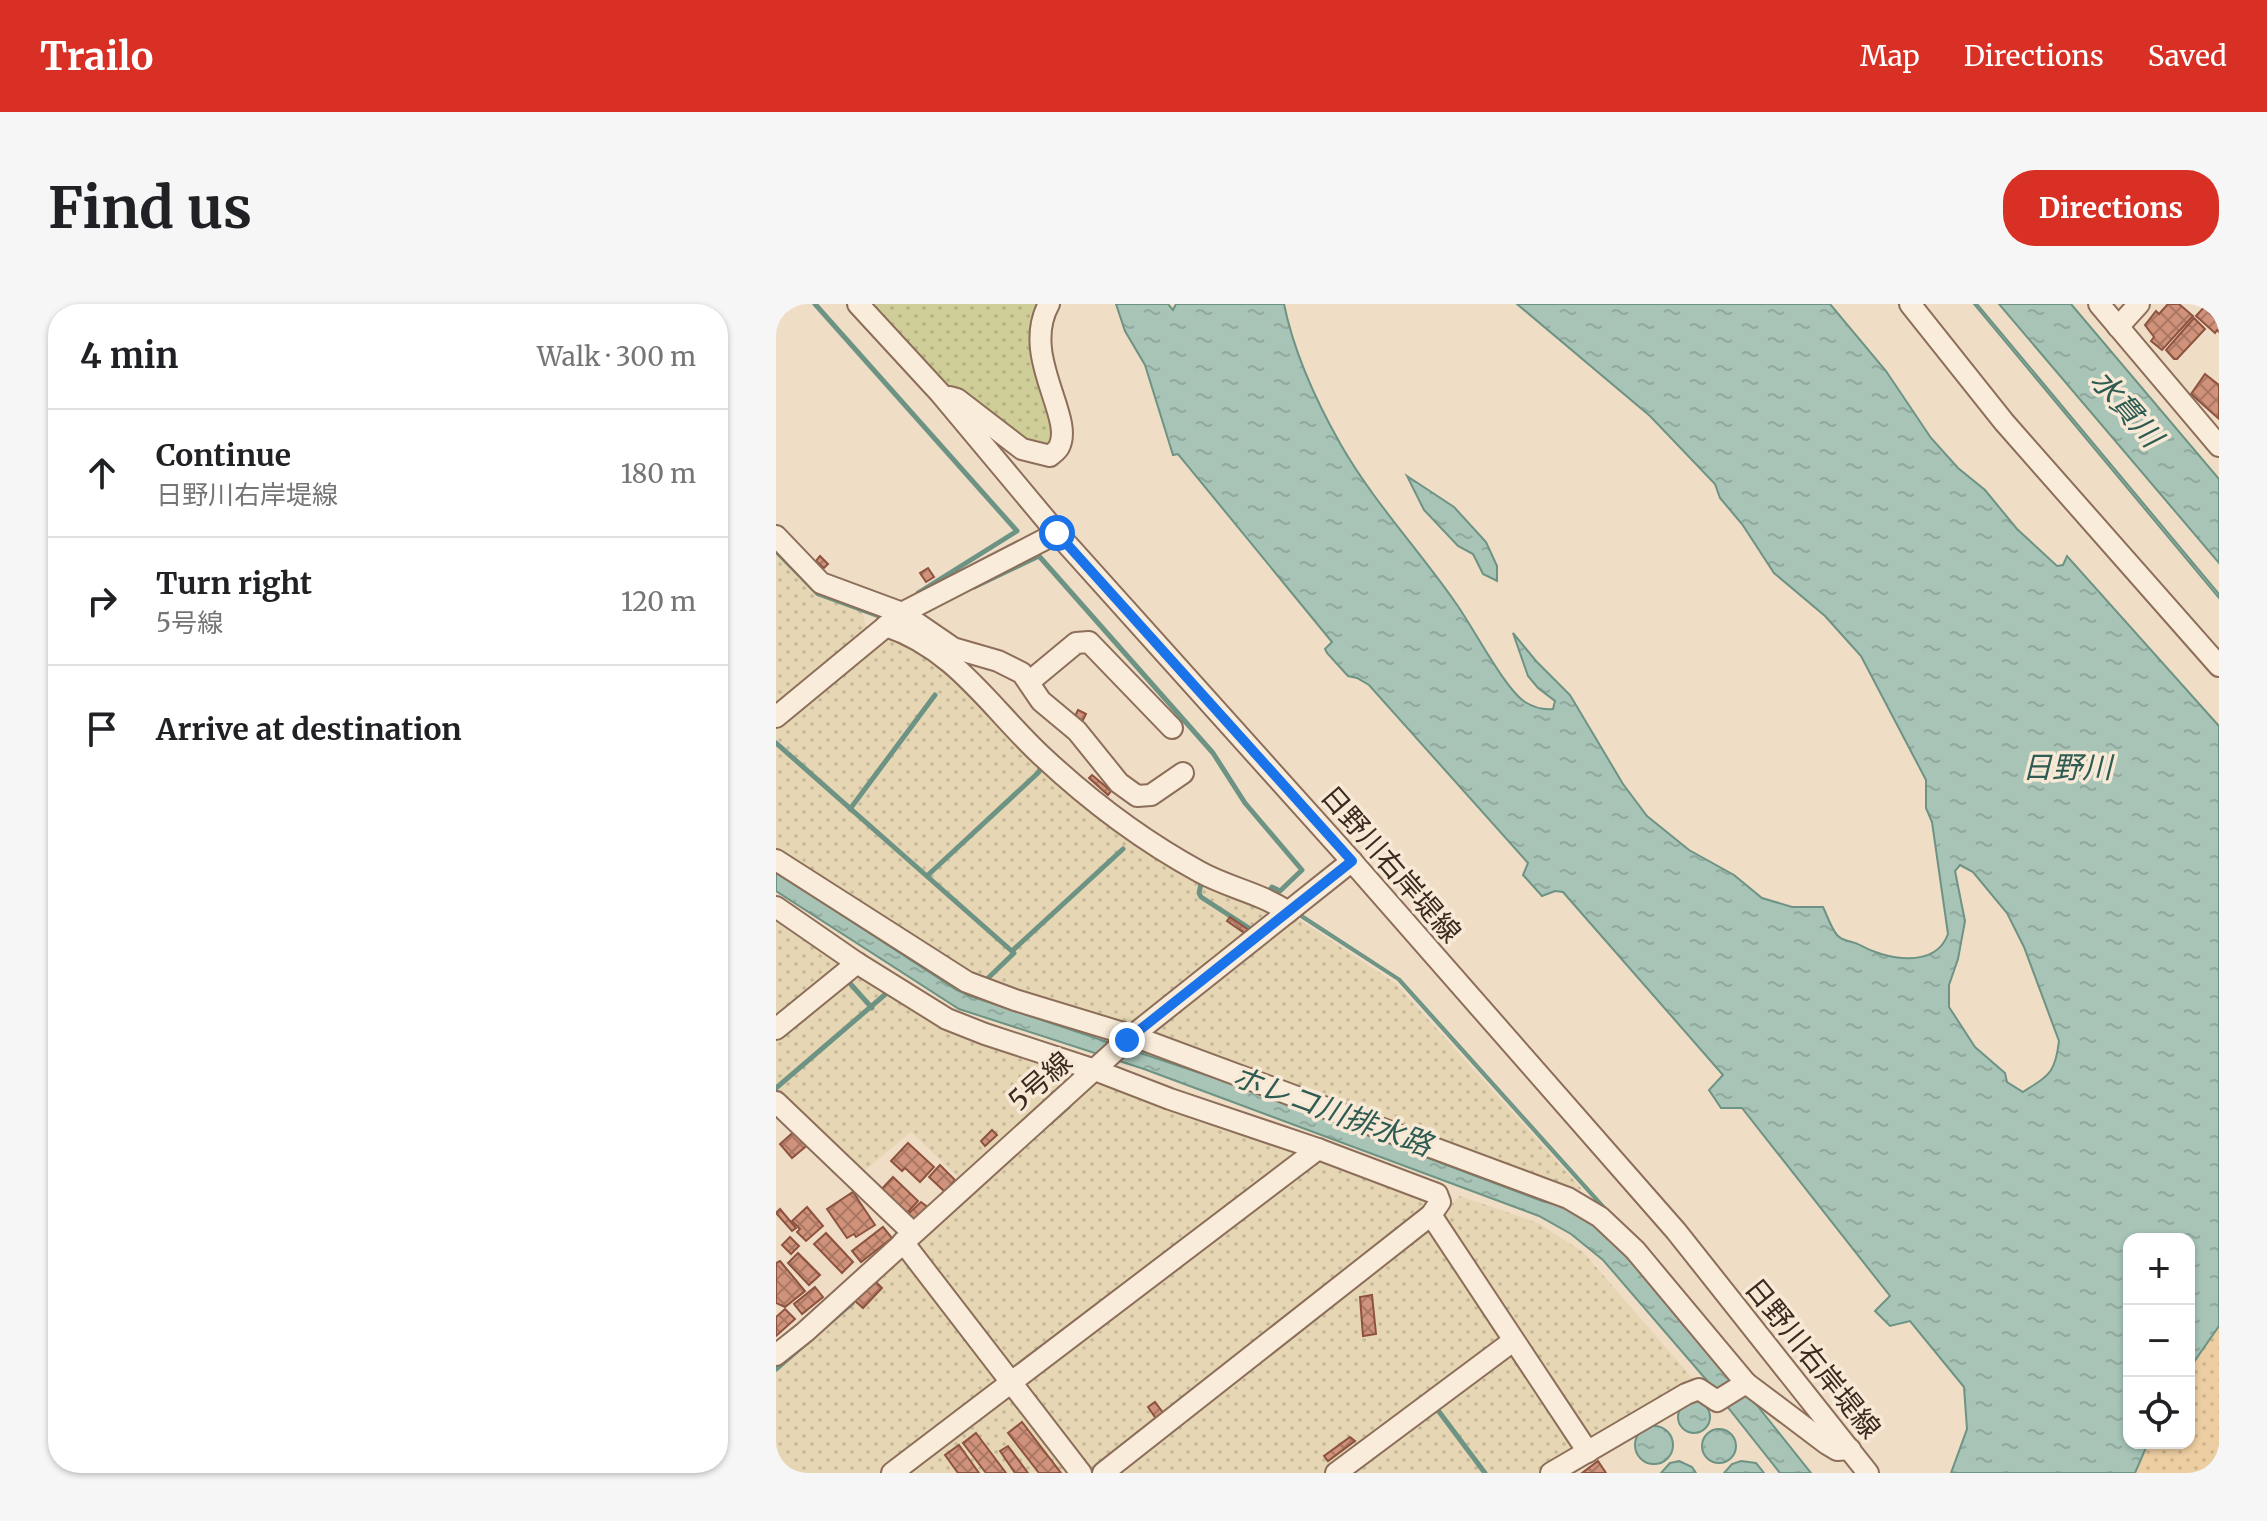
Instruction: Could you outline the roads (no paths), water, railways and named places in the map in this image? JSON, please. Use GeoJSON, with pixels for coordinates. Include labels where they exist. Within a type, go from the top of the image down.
{"type":"FeatureCollection","features":[{"type":"Feature","properties":{"kind":"street","name":"日野川右岸堤線"},"geometry":{"type":"LineString","coordinates":[[858,304],[940,393],[1057,533],[1352,861],[1676,1231],[1868,1473]]}},
{"type":"Feature","properties":{"kind":"street"},"geometry":{"type":"LineString","coordinates":[[940,393],[957,399],[1022,449],[1050,456],[1060,446],[1061,426],[1040,353],[1039,328],[1049,304]]}},
{"type":"Feature","properties":{"kind":"street"},"geometry":{"type":"LineString","coordinates":[[1910,304],[2004,422],[2219,666]]}},
{"type":"Feature","properties":{"kind":"street"},"geometry":{"type":"LineString","coordinates":[[2099,304],[2218,443]]}},
{"type":"Feature","properties":{"kind":"street"},"geometry":{"type":"LineString","coordinates":[[2118,327],[2139,304]]}},
{"type":"Feature","properties":{"kind":"street"},"geometry":{"type":"LineString","coordinates":[[776,717],[894,620],[1057,533]]}},
{"type":"Feature","properties":{"kind":"street"},"geometry":{"type":"LineString","coordinates":[[776,536],[821,583],[953,648],[998,661],[1022,673],[1041,701],[1077,731],[1119,783],[1137,796],[1151,795],[1183,773]]}},
{"type":"Feature","properties":{"kind":"street"},"geometry":{"type":"LineString","coordinates":[[894,620],[947,659],[993,703],[1042,757],[1131,830],[1201,873],[1267,899],[1288,912]]}},
{"type":"Feature","properties":{"kind":"street"},"geometry":{"type":"LineString","coordinates":[[1029,682],[1076,643],[1089,642],[1172,728]]}},
{"type":"Feature","properties":{"kind":"street"},"geometry":{"type":"LineString","coordinates":[[776,860],[967,982],[1130,1038],[1568,1198],[1600,1217],[1635,1250],[1746,1383],[1827,1444],[1837,1450],[1850,1449]]}},
{"type":"Feature","properties":{"kind":"street","name":"5号線"},"geometry":{"type":"LineString","coordinates":[[776,1355],[1130,1038],[1352,861]]}},
{"type":"Feature","properties":{"kind":"street"},"geometry":{"type":"LineString","coordinates":[[776,907],[857,963],[947,1019],[985,1034],[1099,1067],[1437,1194],[1440,1202],[1431,1215],[1103,1473]]}},
{"type":"Feature","properties":{"kind":"street"},"geometry":{"type":"LineString","coordinates":[[776,1029],[857,963]]}},
{"type":"Feature","properties":{"kind":"street"},"geometry":{"type":"LineString","coordinates":[[779,1110],[908,1237],[1011,1382],[1081,1473]]}},
{"type":"Feature","properties":{"kind":"street"},"geometry":{"type":"LineString","coordinates":[[892,1473],[1318,1149]]}},
{"type":"Feature","properties":{"kind":"street"},"geometry":{"type":"LineString","coordinates":[[1431,1215],[1588,1452]]}},
{"type":"Feature","properties":{"kind":"street"},"geometry":{"type":"LineString","coordinates":[[1336,1473],[1513,1341]]}},
{"type":"Feature","properties":{"kind":"street"},"geometry":{"type":"LineString","coordinates":[[1551,1473],[1686,1394],[1699,1389],[1717,1401],[1746,1383]]}},
{"type":"Feature","properties":{"kind":"water","name":"日野川"},"geometry":{"type":"Polygon","coordinates":[[[1116,304],[1168,304],[1173,310],[1176,304],[1284,304],[1307,376],[1341,445],[1367,486],[1455,602],[1517,695],[1531,705],[1553,709],[1555,701],[1528,676],[1513,633],[1570,695],[1623,784],[1647,816],[1689,850],[1734,875],[1762,898],[1792,907],[1823,907],[1839,937],[1870,950],[1895,957],[1921,957],[1932,953],[1948,934],[1932,822],[1926,808],[1926,780],[1861,656],[1825,616],[1774,573],[1742,524],[1720,498],[1715,484],[1650,416],[1517,304],[1830,304],[1886,371],[1931,438],[1958,468],[1985,490],[2017,529],[2057,566],[2063,565],[2067,556],[2219,726],[2219,1326],[2195,1360],[2195,1233],[2123,1233],[2123,1449],[2145,1449],[2135,1473],[1951,1473],[1967,1429],[1964,1387],[1910,1321],[1890,1326],[1875,1311],[1890,1296],[1742,1108],[1721,1108],[1709,1090],[1723,1075],[1563,892],[1555,891],[1542,896],[1523,875],[1528,863],[1369,685],[1348,676],[1327,653],[1325,649],[1332,642],[1178,454],[1173,455],[1145,365],[1125,331],[1116,304]],[[1960,865],[1955,871],[1965,921],[1958,959],[1949,985],[1949,1007],[1975,1047],[2005,1073],[2007,1082],[2023,1092],[2039,1082],[2053,1067],[2059,1041],[2024,947],[2007,913],[1973,872],[1960,865]]]}},
{"type":"Feature","properties":{"kind":"water"},"geometry":{"type":"Polygon","coordinates":[[[1974,304],[2219,594],[2219,598],[1974,304]]]}},
{"type":"Feature","properties":{"kind":"water","name":"水貫川"},"geometry":{"type":"Polygon","coordinates":[[[1999,304],[2071,304],[2219,479],[2219,563],[1999,304]]]}},
{"type":"Feature","properties":{"kind":"water"},"geometry":{"type":"Polygon","coordinates":[[[1407,476],[1454,507],[1486,542],[1497,566],[1497,581],[1483,574],[1473,554],[1458,546],[1424,510],[1407,476]]]}},
{"type":"Feature","properties":{"kind":"water"},"geometry":{"type":"Polygon","coordinates":[[[776,549],[820,593],[908,626],[952,654],[1045,750],[1141,829],[1207,869],[1268,893],[1400,979],[1621,1225],[1620,1230],[1398,980],[1267,895],[1204,871],[1135,829],[1042,751],[950,656],[905,627],[817,595],[776,553],[776,549]]]}},
{"type":"Feature","properties":{"kind":"water"},"geometry":{"type":"Polygon","coordinates":[[[776,872],[970,996],[1221,1080],[1542,1201],[1574,1209],[1599,1222],[1732,1378],[1716,1391],[1603,1260],[1571,1234],[1539,1216],[1144,1069],[959,1009],[776,891],[776,872]]]}},
{"type":"Feature","properties":{"kind":"water"},"geometry":{"type":"Polygon","coordinates":[[[1744,1389],[1811,1473],[1780,1473],[1719,1396],[1744,1389]]]}},
{"type":"Feature","properties":{"kind":"water"},"geometry":{"type":"Polygon","coordinates":[[[1694,1401],[1705,1406],[1710,1417],[1705,1428],[1694,1433],[1683,1428],[1678,1417],[1683,1406],[1694,1401]]]}},
{"type":"Feature","properties":{"kind":"water"},"geometry":{"type":"Polygon","coordinates":[[[1654,1426],[1667,1432],[1673,1445],[1667,1458],[1654,1464],[1641,1458],[1635,1445],[1641,1432],[1654,1426]]]}},
{"type":"Feature","properties":{"kind":"water"},"geometry":{"type":"Polygon","coordinates":[[[1719,1429],[1731,1434],[1736,1446],[1731,1458],[1719,1463],[1707,1458],[1702,1446],[1707,1434],[1719,1429]]]}},
{"type":"Feature","properties":{"kind":"water"},"geometry":{"type":"Polygon","coordinates":[[[1679,1461],[1692,1467],[1696,1473],[1661,1473],[1670,1463],[1679,1461]]]}},
{"type":"Feature","properties":{"kind":"water"},"geometry":{"type":"Polygon","coordinates":[[[1741,1461],[1756,1463],[1764,1473],[1724,1473],[1732,1464],[1741,1461]]]}},
{"type":"Feature","properties":{"kind":"waterway"},"geometry":{"type":"LineString","coordinates":[[815,304],[1017,531],[918,593]]}},
{"type":"Feature","properties":{"kind":"waterway"},"geometry":{"type":"LineString","coordinates":[[974,587],[1039,556],[1213,753],[1245,803],[1302,870],[1280,891],[1272,887],[1270,890]]}},
{"type":"Feature","properties":{"kind":"waterway"},"geometry":{"type":"LineString","coordinates":[[850,809],[935,695]]}},
{"type":"Feature","properties":{"kind":"waterway"},"geometry":{"type":"LineString","coordinates":[[776,743],[1014,953],[984,982]]}},
{"type":"Feature","properties":{"kind":"waterway"},"geometry":{"type":"LineString","coordinates":[[928,875],[1039,772],[1042,762]]}},
{"type":"Feature","properties":{"kind":"waterway"},"geometry":{"type":"LineString","coordinates":[[1012,951],[1123,849]]}},
{"type":"Feature","properties":{"kind":"waterway"},"geometry":{"type":"LineString","coordinates":[[1201,884],[1201,897],[1252,930]]}},
{"type":"Feature","properties":{"kind":"waterway"},"geometry":{"type":"LineString","coordinates":[[847,980],[872,1008]]}},
{"type":"Feature","properties":{"kind":"waterway"},"geometry":{"type":"LineString","coordinates":[[776,1088],[888,992]]}},
{"type":"Feature","properties":{"kind":"waterway"},"geometry":{"type":"LineString","coordinates":[[1052,1121],[1069,1106]]}},
{"type":"Feature","properties":{"kind":"waterway"},"geometry":{"type":"LineString","coordinates":[[776,1369],[852,1303]]}},
{"type":"Feature","properties":{"kind":"waterway"},"geometry":{"type":"LineString","coordinates":[[1437,1409],[1485,1473]]}},
{"type":"Feature","properties":{"kind":"water label","name":"ホレコ川排水路"},"geometry":{"type":"Point","coordinates":[1332,1110]}}]}
